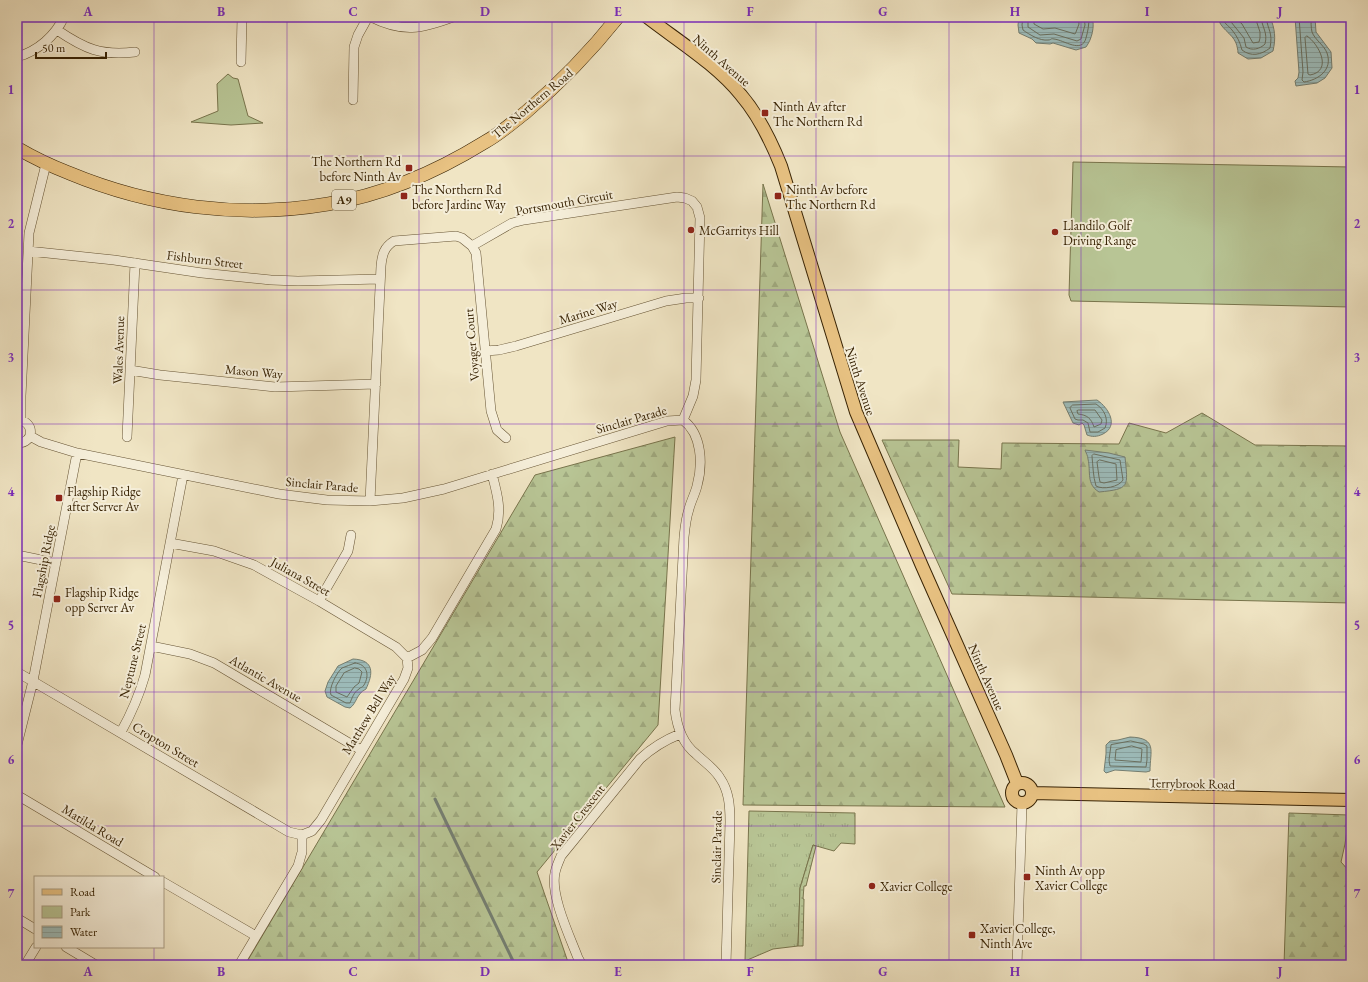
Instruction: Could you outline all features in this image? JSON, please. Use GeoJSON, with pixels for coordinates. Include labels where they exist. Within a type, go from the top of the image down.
{"type":"FeatureCollection","features":[{"type":"Feature","properties":{"kind":"highway","name":"The Northern Road"},"geometry":{"type":"LineString","coordinates":[[17,148],[46,164],[95,184],[131,195],[168,203],[196,207],[240,210],[283,209],[329,204],[391,187],[424,174],[458,158],[486,142],[506,128],[558,84],[618,17]]}},
{"type":"Feature","properties":{"kind":"main road","name":"Ninth Avenue"},"geometry":{"type":"LineString","coordinates":[[648,17],[711,66],[733,86],[753,110],[773,146],[781,166],[856,412],[1017,783]]}},
{"type":"Feature","properties":{"kind":"main road"},"geometry":{"type":"LineString","coordinates":[[1017,783],[1026,783],[1031,787],[1032,793],[1027,801],[1022,803],[1015,801],[1012,795],[1012,788],[1017,783]]}},
{"type":"Feature","properties":{"kind":"main road","name":"Terrybrook Road"},"geometry":{"type":"LineString","coordinates":[[1032,793],[1351,800]]}},
{"type":"Feature","properties":{"kind":"street"},"geometry":{"type":"LineString","coordinates":[[17,57],[40,46],[57,30],[64,17]]}},
{"type":"Feature","properties":{"kind":"street"},"geometry":{"type":"LineString","coordinates":[[240,62],[242,17]]}},
{"type":"Feature","properties":{"kind":"street"},"geometry":{"type":"LineString","coordinates":[[353,100],[354,47],[358,35],[368,17]]}},
{"type":"Feature","properties":{"kind":"street"},"geometry":{"type":"LineString","coordinates":[[371,17],[392,26],[410,28],[420,27],[453,17]]}},
{"type":"Feature","properties":{"kind":"street"},"geometry":{"type":"LineString","coordinates":[[57,30],[75,42],[96,51],[114,54],[135,52]]}},
{"type":"Feature","properties":{"kind":"street"},"geometry":{"type":"LineString","coordinates":[[17,443],[25,442],[31,433],[28,423],[19,420],[21,402],[20,330],[29,232],[46,164]]}},
{"type":"Feature","properties":{"kind":"street","name":"Portsmouth Circuit"},"geometry":{"type":"LineString","coordinates":[[472,246],[512,223],[524,220],[677,197],[685,198],[695,204],[700,212],[699,298],[695,387],[683,420]]}},
{"type":"Feature","properties":{"kind":"street"},"geometry":{"type":"LineString","coordinates":[[370,501],[380,279],[383,252],[394,240],[399,239],[456,236],[462,238],[472,246]]}},
{"type":"Feature","properties":{"kind":"street","name":"Voyager Court"},"geometry":{"type":"LineString","coordinates":[[472,246],[476,253],[491,411],[497,430],[506,438]]}},
{"type":"Feature","properties":{"kind":"street","name":"Fishburn Street"},"geometry":{"type":"LineString","coordinates":[[28,251],[135,263],[202,273],[271,280],[298,281],[380,279]]}},
{"type":"Feature","properties":{"kind":"street","name":"Wales Avenue"},"geometry":{"type":"LineString","coordinates":[[127,437],[135,263]]}},
{"type":"Feature","properties":{"kind":"street","name":"Marine Way"},"geometry":{"type":"LineString","coordinates":[[485,351],[516,346],[666,301],[699,298]]}},
{"type":"Feature","properties":{"kind":"street","name":"Mason Way"},"geometry":{"type":"LineString","coordinates":[[130,370],[160,375],[275,387],[376,384]]}},
{"type":"Feature","properties":{"kind":"street","name":"Sinclair Parade"},"geometry":{"type":"LineString","coordinates":[[30,436],[41,442],[77,453],[279,494],[327,500],[370,501],[403,498],[444,489],[667,421],[683,420],[693,429],[696,437],[701,466],[698,486],[686,521],[684,537],[675,710],[676,721],[680,734],[694,753],[708,764],[720,777],[728,796],[730,822],[726,965]]}},
{"type":"Feature","properties":{"kind":"street","name":"Flagship Ridge"},"geometry":{"type":"LineString","coordinates":[[17,745],[33,681],[77,453]]}},
{"type":"Feature","properties":{"kind":"street"},"geometry":{"type":"LineString","coordinates":[[407,658],[422,650],[432,638],[496,530],[499,517],[499,505],[492,474]]}},
{"type":"Feature","properties":{"kind":"street","name":"Neptune Street"},"geometry":{"type":"LineString","coordinates":[[121,732],[140,692],[151,646],[183,475]]}},
{"type":"Feature","properties":{"kind":"street"},"geometry":{"type":"LineString","coordinates":[[319,601],[348,552],[351,535]]}},
{"type":"Feature","properties":{"kind":"street","name":"Juliana Street"},"geometry":{"type":"LineString","coordinates":[[170,543],[214,551],[254,565],[319,601],[396,648],[407,658]]}},
{"type":"Feature","properties":{"kind":"street"},"geometry":{"type":"LineString","coordinates":[[17,555],[56,563]]}},
{"type":"Feature","properties":{"kind":"street","name":"Atlantic Avenue"},"geometry":{"type":"LineString","coordinates":[[151,646],[190,654],[214,663],[361,750]]}},
{"type":"Feature","properties":{"kind":"street","name":"Matthew Bell Way"},"geometry":{"type":"LineString","coordinates":[[302,835],[312,831],[321,820],[407,674],[407,658]]}},
{"type":"Feature","properties":{"kind":"street","name":"Cropton Street"},"geometry":{"type":"LineString","coordinates":[[17,672],[289,832],[302,835]]}},
{"type":"Feature","properties":{"kind":"street","name":"Xavier Crescent"},"geometry":{"type":"LineString","coordinates":[[582,965],[578,958],[554,891],[554,874],[557,864],[561,856],[640,759],[660,742],[680,734]]}},
{"type":"Feature","properties":{"kind":"street","name":"Matilda Road"},"geometry":{"type":"LineString","coordinates":[[17,795],[153,876]]}},
{"type":"Feature","properties":{"kind":"street"},"geometry":{"type":"LineString","coordinates":[[1017,965],[1022,803]]}},
{"type":"Feature","properties":{"kind":"street"},"geometry":{"type":"LineString","coordinates":[[239,965],[298,866],[302,852],[302,835]]}},
{"type":"Feature","properties":{"kind":"street"},"geometry":{"type":"LineString","coordinates":[[164,883],[256,936]]}},
{"type":"Feature","properties":{"kind":"street"},"geometry":{"type":"LineString","coordinates":[[17,918],[34,928]]}},
{"type":"Feature","properties":{"kind":"street"},"geometry":{"type":"LineString","coordinates":[[24,965],[35,948]]}},
{"type":"Feature","properties":{"kind":"street"},"geometry":{"type":"LineString","coordinates":[[68,948],[96,965]]}},
{"type":"Feature","properties":{"kind":"green space"},"geometry":{"type":"Polygon","coordinates":[[[228,74],[233,78],[238,79],[248,116],[263,123],[231,125],[191,122],[218,111],[217,84],[228,74]]]}},
{"type":"Feature","properties":{"kind":"green space"},"geometry":{"type":"Polygon","coordinates":[[[1073,162],[1351,167],[1351,307],[1071,301],[1069,295],[1073,162]]]}},
{"type":"Feature","properties":{"kind":"green space"},"geometry":{"type":"Polygon","coordinates":[[[763,184],[840,432],[1005,807],[743,805],[763,184]]]}},
{"type":"Feature","properties":{"kind":"green space"},"geometry":{"type":"Polygon","coordinates":[[[1202,413],[1255,445],[1351,446],[1351,603],[952,594],[882,440],[959,440],[958,467],[1001,469],[1002,443],[1119,444],[1129,423],[1166,433],[1202,413]]]}},
{"type":"Feature","properties":{"kind":"green space"},"geometry":{"type":"Polygon","coordinates":[[[675,437],[658,725],[537,872],[569,965],[245,965],[535,475],[675,437]]]}},
{"type":"Feature","properties":{"kind":"green space"},"geometry":{"type":"Polygon","coordinates":[[[749,811],[855,813],[855,844],[841,843],[834,851],[813,845],[800,888],[798,946],[773,949],[745,961],[749,811]]]}},
{"type":"Feature","properties":{"kind":"green space"},"geometry":{"type":"Polygon","coordinates":[[[1289,813],[1349,815],[1341,862],[1351,873],[1351,965],[1284,965],[1289,813]]]}},
{"type":"Feature","properties":{"kind":"green space"},"geometry":{"type":"Polygon","coordinates":[[[813,845],[816,846],[806,886],[804,886],[803,946],[798,946],[800,888],[813,845]]]}},
{"type":"Feature","properties":{"kind":"water"},"geometry":{"type":"Polygon","coordinates":[[[1019,17],[1092,17],[1093,24],[1090,40],[1086,47],[1076,50],[1053,43],[1036,43],[1032,39],[1019,33],[1019,17]]]}},
{"type":"Feature","properties":{"kind":"water"},"geometry":{"type":"Polygon","coordinates":[[[1218,17],[1270,17],[1274,34],[1273,51],[1261,58],[1248,59],[1238,53],[1237,45],[1234,39],[1221,24],[1218,17]]]}},
{"type":"Feature","properties":{"kind":"water"},"geometry":{"type":"Polygon","coordinates":[[[1295,17],[1315,17],[1316,32],[1331,52],[1332,68],[1325,78],[1317,83],[1296,86],[1295,81],[1298,78],[1299,72],[1295,17]]]}},
{"type":"Feature","properties":{"kind":"water"},"geometry":{"type":"Polygon","coordinates":[[[1097,400],[1108,412],[1111,422],[1108,431],[1097,436],[1091,436],[1087,435],[1082,423],[1079,425],[1073,423],[1063,402],[1097,400]]]}},
{"type":"Feature","properties":{"kind":"water"},"geometry":{"type":"Polygon","coordinates":[[[1085,450],[1125,457],[1127,475],[1125,485],[1122,488],[1109,491],[1099,492],[1095,489],[1092,485],[1088,458],[1085,450]]]}},
{"type":"Feature","properties":{"kind":"water"},"geometry":{"type":"Polygon","coordinates":[[[353,659],[360,660],[369,665],[371,673],[366,689],[360,693],[350,708],[345,707],[327,697],[325,691],[328,682],[338,666],[353,659]]]}},
{"type":"Feature","properties":{"kind":"water"},"geometry":{"type":"Polygon","coordinates":[[[1130,737],[1139,738],[1149,743],[1151,752],[1150,771],[1115,770],[1106,773],[1104,771],[1106,745],[1110,741],[1130,737]]]}},
{"type":"Feature","properties":{"kind":"waterway"},"geometry":{"type":"LineString","coordinates":[[435,799],[515,965]]}},
{"type":"Feature","properties":{"kind":"place","name":"Ninth Av after The Northern Rd"},"geometry":{"type":"Point","coordinates":[765,113]}},
{"type":"Feature","properties":{"kind":"place","name":"The Northern Rd before Ninth Av"},"geometry":{"type":"Point","coordinates":[409,168]}},
{"type":"Feature","properties":{"kind":"place","name":"The Northern Rd before Jardine Way"},"geometry":{"type":"Point","coordinates":[404,196]}},
{"type":"Feature","properties":{"kind":"place","name":"Ninth Av before The Northern Rd"},"geometry":{"type":"Point","coordinates":[778,196]}},
{"type":"Feature","properties":{"kind":"place","name":"McGarritys Hill"},"geometry":{"type":"Point","coordinates":[691,230]}},
{"type":"Feature","properties":{"kind":"place","name":"Llandilo Golf Driving Range"},"geometry":{"type":"Point","coordinates":[1055,232]}},
{"type":"Feature","properties":{"kind":"place","name":"Flagship Ridge after Server Av"},"geometry":{"type":"Point","coordinates":[59,498]}},
{"type":"Feature","properties":{"kind":"place","name":"Flagship Ridge opp Server Av"},"geometry":{"type":"Point","coordinates":[57,599]}},
{"type":"Feature","properties":{"kind":"place","name":"Ninth Av opp Xavier College"},"geometry":{"type":"Point","coordinates":[1027,877]}},
{"type":"Feature","properties":{"kind":"place","name":"Xavier College"},"geometry":{"type":"Point","coordinates":[872,886]}},
{"type":"Feature","properties":{"kind":"place","name":"Xavier College, Ninth Ave"},"geometry":{"type":"Point","coordinates":[972,935]}}]}
